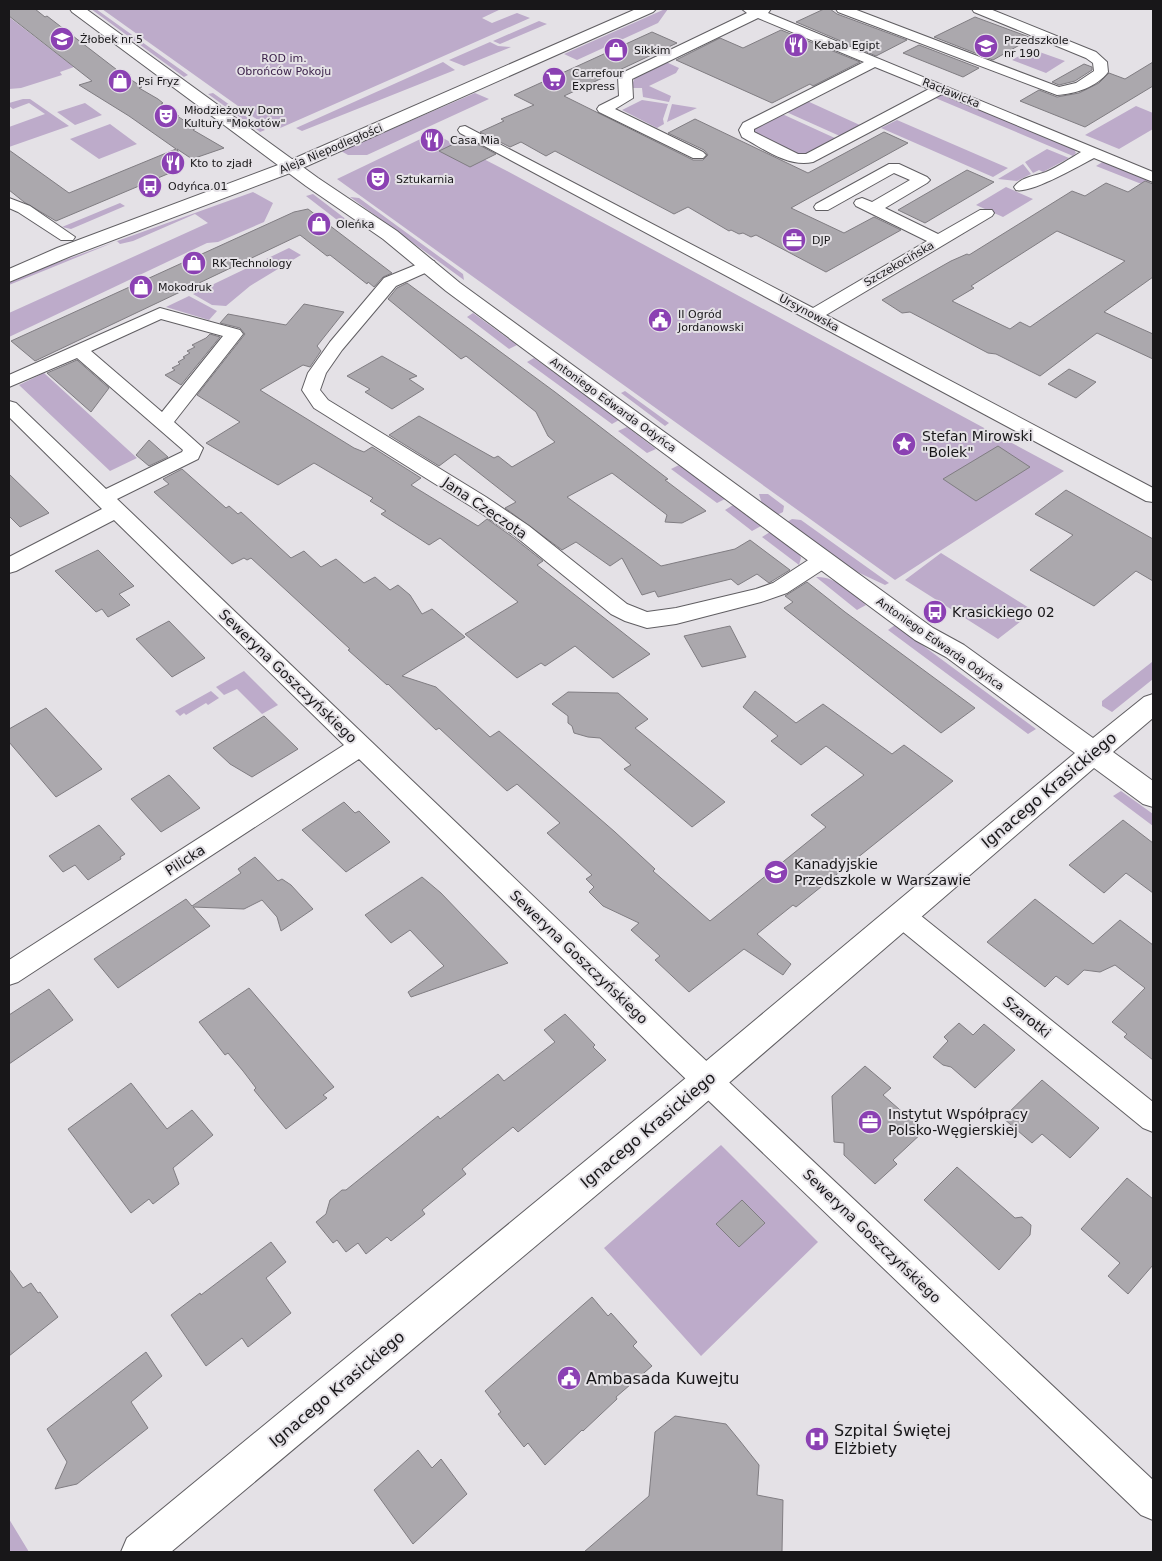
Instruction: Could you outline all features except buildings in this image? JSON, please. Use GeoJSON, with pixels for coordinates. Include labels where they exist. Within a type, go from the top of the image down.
{"type":"FeatureCollection","features":[{"type":"Feature","properties":{"kind":"street","name":"Antoniego Edwarda Odyńca"},"geometry":{"type":"LineString","coordinates":[[77,9],[286,155],[428,265],[452,288],[924,634],[955,651],[1153,796]]}},
{"type":"Feature","properties":{"kind":"street"},"geometry":{"type":"LineString","coordinates":[[428,89],[614,9]]}},
{"type":"Feature","properties":{"kind":"street","name":"Aleja Niepodległości"},"geometry":{"type":"LineString","coordinates":[[9,276],[286,155],[648,9]]}},
{"type":"Feature","properties":{"kind":"street"},"geometry":{"type":"LineString","coordinates":[[843,9],[1057,91],[1073,88],[1094,79],[1101,72],[1100,62],[1091,55],[978,9]]}},
{"type":"Feature","properties":{"kind":"street"},"geometry":{"type":"LineString","coordinates":[[698,155],[604,109],[626,98],[625,77],[757,10]]}},
{"type":"Feature","properties":{"kind":"street","name":"Racławicka"},"geometry":{"type":"LineString","coordinates":[[757,10],[874,62],[1153,177]]}},
{"type":"Feature","properties":{"kind":"street"},"geometry":{"type":"LineString","coordinates":[[874,62],[748,126],[746,130],[748,134],[795,158],[808,160],[941,89]]}},
{"type":"Feature","properties":{"kind":"street","name":"Aleja Niepodległości"},"geometry":{"type":"LineString","coordinates":[[385,107],[412,96]]}},
{"type":"Feature","properties":{"kind":"street","name":"Ursynowska"},"geometry":{"type":"LineString","coordinates":[[466,130],[1153,496]]}},
{"type":"Feature","properties":{"kind":"street"},"geometry":{"type":"LineString","coordinates":[[1022,187],[1039,178],[1051,175],[1093,152]]}},
{"type":"Feature","properties":{"kind":"street","name":"Aleja Niepodległości"},"geometry":{"type":"LineString","coordinates":[[256,160],[286,155]]}},
{"type":"Feature","properties":{"kind":"street"},"geometry":{"type":"LineString","coordinates":[[822,207],[894,167],[922,180],[873,208]]}},
{"type":"Feature","properties":{"kind":"street"},"geometry":{"type":"LineString","coordinates":[[9,262],[222,174]]}},
{"type":"Feature","properties":{"kind":"street"},"geometry":{"type":"LineString","coordinates":[[845,195],[939,241]]}},
{"type":"Feature","properties":{"kind":"street"},"geometry":{"type":"LineString","coordinates":[[9,204],[24,209],[67,237]]}},
{"type":"Feature","properties":{"kind":"street","name":"Szczekocińska"},"geometry":{"type":"LineString","coordinates":[[813,315],[986,214]]}},
{"type":"Feature","properties":{"kind":"street","name":"Jana Czeczota"},"geometry":{"type":"LineString","coordinates":[[428,265],[390,282],[336,346],[317,373],[311,390],[321,404],[479,502],[522,531],[620,608],[633,616],[647,620],[676,616],[761,595],[780,588],[823,560]]}},
{"type":"Feature","properties":{"kind":"street"},"geometry":{"type":"LineString","coordinates":[[9,382],[160,313],[234,334],[163,423]]}},
{"type":"Feature","properties":{"kind":"street"},"geometry":{"type":"LineString","coordinates":[[9,566],[192,455],[193,448],[79,350]]}},
{"type":"Feature","properties":{"kind":"street","name":"Seweryna Goszczyńskiego"},"geometry":{"type":"LineString","coordinates":[[9,407],[708,1080],[1153,1503]]}},
{"type":"Feature","properties":{"kind":"street","name":"Ignacego Krasickiego"},"geometry":{"type":"LineString","coordinates":[[141,1552],[708,1080],[1093,752],[1153,704]]}},
{"type":"Feature","properties":{"kind":"street","name":"Pilicka"},"geometry":{"type":"LineString","coordinates":[[9,974],[361,746]]}},
{"type":"Feature","properties":{"kind":"street","name":"Szarotki"},"geometry":{"type":"LineString","coordinates":[[901,915],[1153,1119]]}},
{"type":"Feature","properties":{"kind":"green space"},"geometry":{"type":"Polygon","coordinates":[[[91,9],[96,9],[188,75],[184,77],[91,9]]]}},
{"type":"Feature","properties":{"kind":"green space","name":"ROD im. Obrońców Pokoju"},"geometry":{"type":"Polygon","coordinates":[[[102,9],[501,9],[482,18],[492,23],[517,13],[530,18],[278,129],[270,128],[252,116],[102,9]]]}},
{"type":"Feature","properties":{"kind":"green space"},"geometry":{"type":"Polygon","coordinates":[[[668,9],[658,23],[577,60],[564,54],[668,9]]]}},
{"type":"Feature","properties":{"kind":"green space"},"geometry":{"type":"Polygon","coordinates":[[[9,17],[74,67],[60,72],[62,75],[21,88],[9,89],[9,17]]]}},
{"type":"Feature","properties":{"kind":"green space"},"geometry":{"type":"Polygon","coordinates":[[[539,21],[547,24],[500,44],[493,41],[539,21]]]}},
{"type":"Feature","properties":{"kind":"green space"},"geometry":{"type":"Polygon","coordinates":[[[490,42],[498,46],[511,47],[464,66],[449,60],[490,42]]]}},
{"type":"Feature","properties":{"kind":"green space"},"geometry":{"type":"Polygon","coordinates":[[[1031,49],[1065,61],[1046,73],[1012,60],[1031,49]]]}},
{"type":"Feature","properties":{"kind":"green space"},"geometry":{"type":"Polygon","coordinates":[[[664,61],[679,68],[676,73],[649,86],[671,96],[669,102],[643,97],[642,88],[631,88],[635,77],[664,61]]]}},
{"type":"Feature","properties":{"kind":"green space"},"geometry":{"type":"Polygon","coordinates":[[[443,62],[455,70],[302,131],[296,128],[443,62]]]}},
{"type":"Feature","properties":{"kind":"green space"},"geometry":{"type":"Polygon","coordinates":[[[213,93],[265,130],[260,132],[208,94],[213,93]]]}},
{"type":"Feature","properties":{"kind":"green space"},"geometry":{"type":"Polygon","coordinates":[[[475,93],[489,99],[367,155],[348,155],[341,151],[475,93]]]}},
{"type":"Feature","properties":{"kind":"green space"},"geometry":{"type":"Polygon","coordinates":[[[944,94],[1074,149],[1076,153],[1073,156],[933,97],[944,94]]]}},
{"type":"Feature","properties":{"kind":"green space"},"geometry":{"type":"Polygon","coordinates":[[[30,99],[69,126],[9,147],[9,127],[45,114],[29,103],[13,109],[9,106],[9,103],[30,99]]]}},
{"type":"Feature","properties":{"kind":"green space"},"geometry":{"type":"Polygon","coordinates":[[[642,100],[668,104],[663,119],[664,124],[657,128],[622,110],[642,100]]]}},
{"type":"Feature","properties":{"kind":"green space"},"geometry":{"type":"Polygon","coordinates":[[[805,100],[862,126],[842,137],[784,111],[805,100]]]}},
{"type":"Feature","properties":{"kind":"green space"},"geometry":{"type":"Polygon","coordinates":[[[85,103],[102,115],[75,125],[57,112],[85,103]]]}},
{"type":"Feature","properties":{"kind":"green space"},"geometry":{"type":"Polygon","coordinates":[[[672,104],[697,108],[667,122],[672,104]]]}},
{"type":"Feature","properties":{"kind":"green space"},"geometry":{"type":"Polygon","coordinates":[[[1136,106],[1153,113],[1153,129],[1119,149],[1085,135],[1136,106]]]}},
{"type":"Feature","properties":{"kind":"green space"},"geometry":{"type":"Polygon","coordinates":[[[780,113],[837,139],[803,157],[754,134],[753,127],[780,113]]]}},
{"type":"Feature","properties":{"kind":"green space"},"geometry":{"type":"Polygon","coordinates":[[[897,120],[1008,168],[993,177],[881,128],[897,120]]]}},
{"type":"Feature","properties":{"kind":"green space"},"geometry":{"type":"Polygon","coordinates":[[[110,124],[137,144],[99,159],[70,139],[110,124]]]}},
{"type":"Feature","properties":{"kind":"green space","name":"II Ogród Jordanowski"},"geometry":{"type":"Polygon","coordinates":[[[433,133],[1064,471],[895,580],[337,179],[433,133]]]}},
{"type":"Feature","properties":{"kind":"green space"},"geometry":{"type":"Polygon","coordinates":[[[1047,149],[1069,158],[1043,172],[1039,170],[1033,173],[1025,162],[1047,149]]]}},
{"type":"Feature","properties":{"kind":"green space"},"geometry":{"type":"Polygon","coordinates":[[[1104,161],[1150,181],[1144,185],[1096,166],[1104,161]]]}},
{"type":"Feature","properties":{"kind":"green space"},"geometry":{"type":"Polygon","coordinates":[[[1023,164],[1031,174],[1017,181],[998,179],[1023,164]]]}},
{"type":"Feature","properties":{"kind":"green space"},"geometry":{"type":"Polygon","coordinates":[[[1006,187],[1033,199],[1003,217],[976,205],[1006,187]]]}},
{"type":"Feature","properties":{"kind":"green space"},"geometry":{"type":"Polygon","coordinates":[[[253,192],[273,203],[264,222],[218,242],[207,243],[9,337],[9,313],[208,223],[195,214],[133,241],[120,244],[117,241],[253,192]]]}},
{"type":"Feature","properties":{"kind":"green space"},"geometry":{"type":"Polygon","coordinates":[[[313,194],[347,221],[341,223],[306,196],[313,194]]]}},
{"type":"Feature","properties":{"kind":"green space"},"geometry":{"type":"Polygon","coordinates":[[[350,197],[359,198],[463,274],[464,280],[350,197]]]}},
{"type":"Feature","properties":{"kind":"green space"},"geometry":{"type":"Polygon","coordinates":[[[120,203],[125,206],[71,229],[62,227],[120,203]]]}},
{"type":"Feature","properties":{"kind":"green space"},"geometry":{"type":"Polygon","coordinates":[[[115,242],[9,285],[9,283],[48,266],[115,242]]]}},
{"type":"Feature","properties":{"kind":"green space"},"geometry":{"type":"Polygon","coordinates":[[[289,248],[301,255],[250,286],[226,306],[212,305],[193,294],[289,248]]]}},
{"type":"Feature","properties":{"kind":"green space"},"geometry":{"type":"Polygon","coordinates":[[[189,296],[217,311],[209,320],[166,307],[189,296]]]}},
{"type":"Feature","properties":{"kind":"green space"},"geometry":{"type":"Polygon","coordinates":[[[473,313],[517,345],[509,349],[467,317],[473,313]]]}},
{"type":"Feature","properties":{"kind":"green space"},"geometry":{"type":"Polygon","coordinates":[[[534,358],[619,420],[612,424],[527,362],[534,358]]]}},
{"type":"Feature","properties":{"kind":"green space"},"geometry":{"type":"Polygon","coordinates":[[[44,373],[137,458],[110,471],[19,385],[44,373]]]}},
{"type":"Feature","properties":{"kind":"green space"},"geometry":{"type":"Polygon","coordinates":[[[625,391],[669,423],[665,426],[621,393],[625,391]]]}},
{"type":"Feature","properties":{"kind":"green space"},"geometry":{"type":"Polygon","coordinates":[[[627,427],[656,449],[647,453],[618,431],[627,427]]]}},
{"type":"Feature","properties":{"kind":"green space"},"geometry":{"type":"Polygon","coordinates":[[[679,465],[725,499],[717,503],[671,469],[679,465]]]}},
{"type":"Feature","properties":{"kind":"green space"},"geometry":{"type":"Polygon","coordinates":[[[759,494],[768,494],[784,506],[783,512],[777,515],[762,504],[759,494]]]}},
{"type":"Feature","properties":{"kind":"green space"},"geometry":{"type":"Polygon","coordinates":[[[733,505],[761,526],[752,531],[725,510],[733,505]]]}},
{"type":"Feature","properties":{"kind":"green space"},"geometry":{"type":"Polygon","coordinates":[[[792,519],[801,520],[889,583],[885,585],[851,569],[787,522],[792,519]]]}},
{"type":"Feature","properties":{"kind":"green space"},"geometry":{"type":"Polygon","coordinates":[[[770,532],[800,555],[799,565],[762,537],[770,532]]]}},
{"type":"Feature","properties":{"kind":"green space"},"geometry":{"type":"Polygon","coordinates":[[[941,553],[1034,611],[998,639],[905,580],[941,553]]]}},
{"type":"Feature","properties":{"kind":"green space"},"geometry":{"type":"Polygon","coordinates":[[[816,577],[823,577],[837,582],[866,605],[857,610],[816,577]]]}},
{"type":"Feature","properties":{"kind":"green space"},"geometry":{"type":"Polygon","coordinates":[[[895,625],[1036,729],[1028,734],[888,630],[895,625]]]}},
{"type":"Feature","properties":{"kind":"green space"},"geometry":{"type":"Polygon","coordinates":[[[1152,662],[1153,679],[1112,712],[1102,706],[1102,701],[1152,662]]]}},
{"type":"Feature","properties":{"kind":"green space"},"geometry":{"type":"Polygon","coordinates":[[[244,671],[278,705],[262,714],[237,689],[224,695],[216,687],[244,671]]]}},
{"type":"Feature","properties":{"kind":"green space"},"geometry":{"type":"Polygon","coordinates":[[[211,691],[219,698],[208,705],[206,703],[186,715],[184,713],[180,716],[175,711],[211,691]]]}},
{"type":"Feature","properties":{"kind":"green space"},"geometry":{"type":"Polygon","coordinates":[[[1121,791],[1153,814],[1153,826],[1113,796],[1121,791]]]}},
{"type":"Feature","properties":{"kind":"green space"},"geometry":{"type":"Polygon","coordinates":[[[721,1145],[818,1242],[701,1356],[604,1248],[721,1145]]]}},
{"type":"Feature","properties":{"kind":"green space"},"geometry":{"type":"Polygon","coordinates":[[[9,1519],[29,1552],[9,1552],[9,1519]]]}},
{"type":"Feature","properties":{"kind":"place","name":"Żłobek nr 5"},"geometry":{"type":"Point","coordinates":[62,39]}},
{"type":"Feature","properties":{"kind":"place","name":"Kebab Egipt"},"geometry":{"type":"Point","coordinates":[796,45]}},
{"type":"Feature","properties":{"kind":"place","name":"Przedszkole nr 190"},"geometry":{"type":"Point","coordinates":[986,46]}},
{"type":"Feature","properties":{"kind":"place","name":"Sikkim"},"geometry":{"type":"Point","coordinates":[616,50]}},
{"type":"Feature","properties":{"kind":"place","name":"Carrefour Express"},"geometry":{"type":"Point","coordinates":[554,79]}},
{"type":"Feature","properties":{"kind":"place","name":"Psi Fryz"},"geometry":{"type":"Point","coordinates":[120,81]}},
{"type":"Feature","properties":{"kind":"place","name":"Młodzieżowy Dom Kultury \"Mokotów\""},"geometry":{"type":"Point","coordinates":[166,116]}},
{"type":"Feature","properties":{"kind":"place","name":"Casa Mia"},"geometry":{"type":"Point","coordinates":[432,140]}},
{"type":"Feature","properties":{"kind":"place","name":"Kto to zjadł"},"geometry":{"type":"Point","coordinates":[173,163]}},
{"type":"Feature","properties":{"kind":"place","name":"Sztukarnia"},"geometry":{"type":"Point","coordinates":[378,179]}},
{"type":"Feature","properties":{"kind":"place","name":"Odyńca 01"},"geometry":{"type":"Point","coordinates":[150,186]}},
{"type":"Feature","properties":{"kind":"place","name":"Oleńka"},"geometry":{"type":"Point","coordinates":[319,224]}},
{"type":"Feature","properties":{"kind":"place","name":"DJP"},"geometry":{"type":"Point","coordinates":[794,240]}},
{"type":"Feature","properties":{"kind":"place","name":"RK Technology"},"geometry":{"type":"Point","coordinates":[194,263]}},
{"type":"Feature","properties":{"kind":"place","name":"Mokodruk"},"geometry":{"type":"Point","coordinates":[141,287]}},
{"type":"Feature","properties":{"kind":"place","name":"II Ogród Jordanowski"},"geometry":{"type":"Point","coordinates":[660,320]}},
{"type":"Feature","properties":{"kind":"place","name":"Stefan Mirowski \"Bolek\""},"geometry":{"type":"Point","coordinates":[904,444]}},
{"type":"Feature","properties":{"kind":"place","name":"Krasickiego 02"},"geometry":{"type":"Point","coordinates":[935,612]}},
{"type":"Feature","properties":{"kind":"place","name":"Kanadyjskie Przedszkole w Warszawie"},"geometry":{"type":"Point","coordinates":[776,872]}},
{"type":"Feature","properties":{"kind":"place","name":"Instytut Współpracy Polsko-Węgierskiej"},"geometry":{"type":"Point","coordinates":[870,1122]}},
{"type":"Feature","properties":{"kind":"place","name":"Ambasada Kuwejtu"},"geometry":{"type":"Point","coordinates":[569,1378]}},
{"type":"Feature","properties":{"kind":"place","name":"Szpital Świętej Elżbiety"},"geometry":{"type":"Point","coordinates":[817,1439]}}]}
